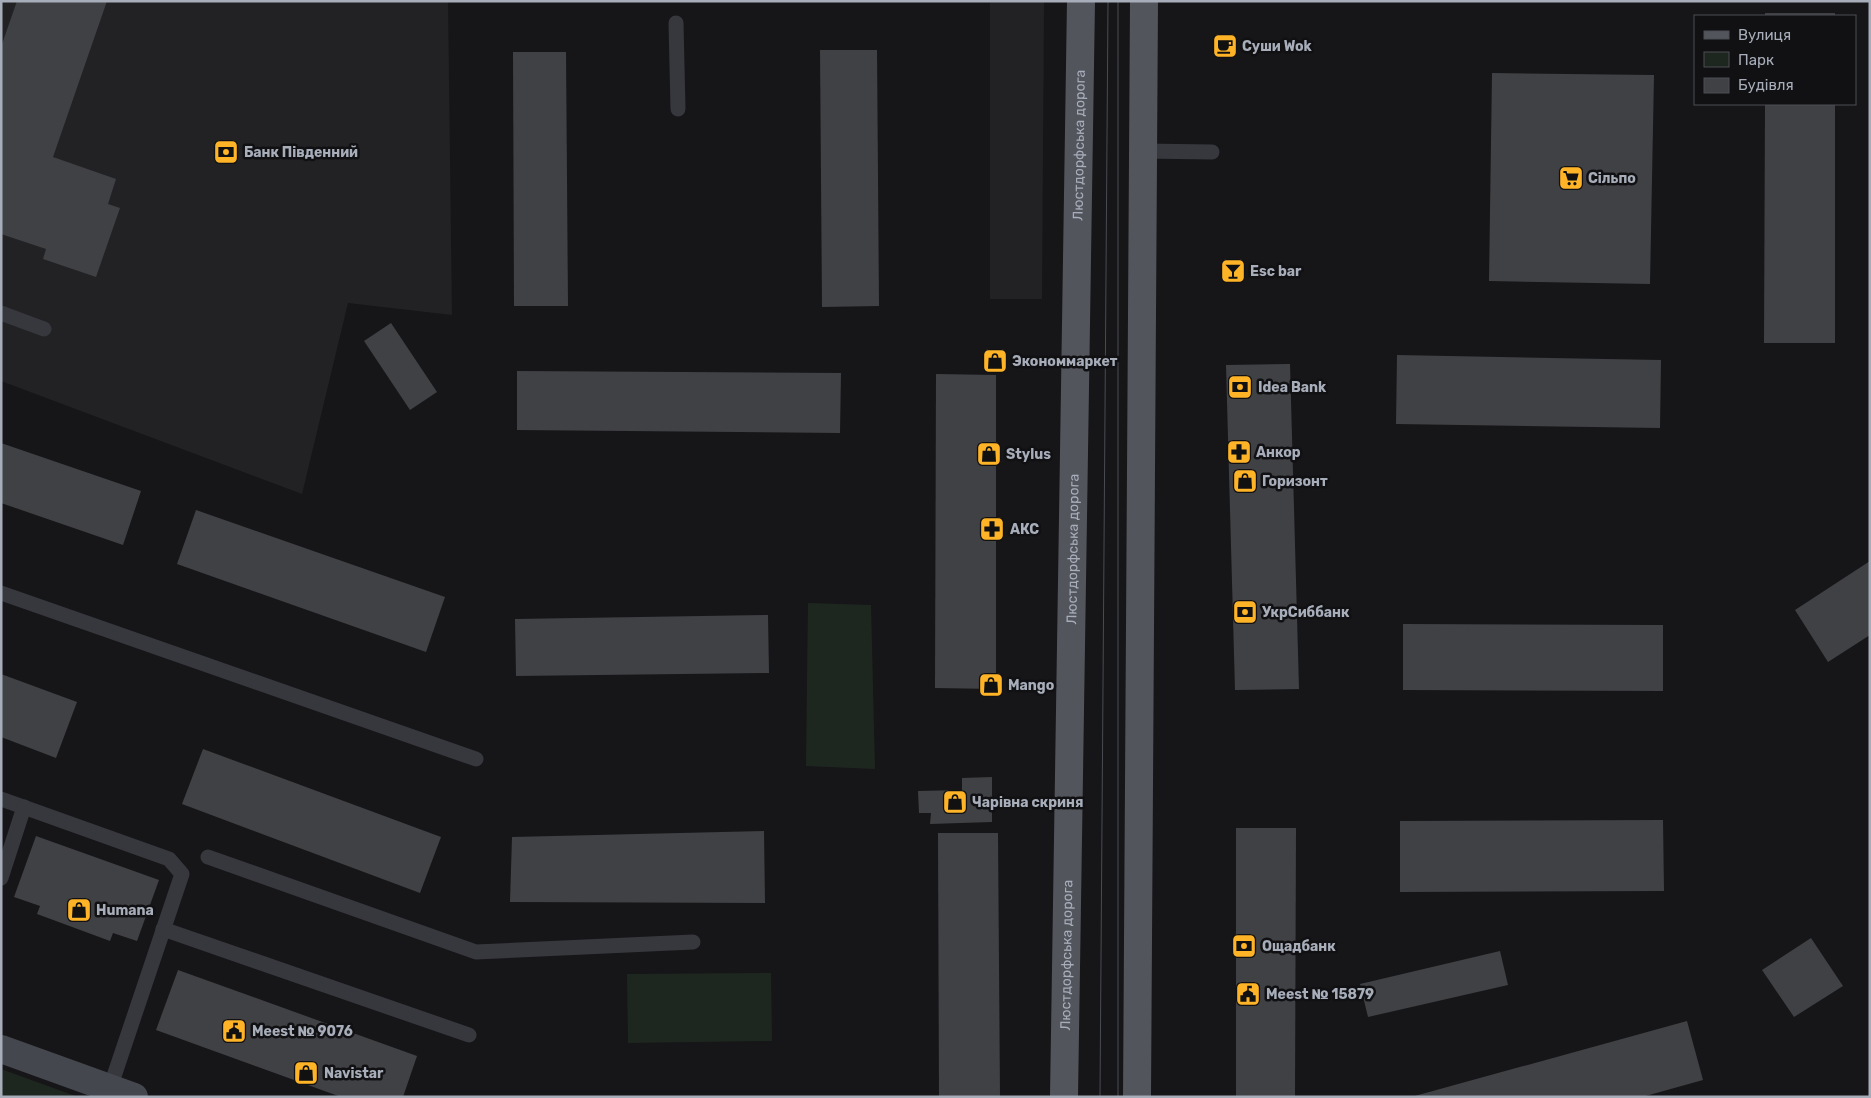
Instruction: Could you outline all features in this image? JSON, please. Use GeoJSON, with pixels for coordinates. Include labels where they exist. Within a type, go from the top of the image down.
{"type":"FeatureCollection","features":[{"type":"Feature","properties":{"kind":"main road","name":"Люстдорфська дорога"},"geometry":{"type":"LineString","coordinates":[[1064,1097],[1081,1]]}},
{"type":"Feature","properties":{"kind":"main road"},"geometry":{"type":"LineString","coordinates":[[1137,1097],[1144,1]]}},
{"type":"Feature","properties":{"kind":"main road"},"geometry":{"type":"LineString","coordinates":[[1,1049],[122,1092]]}},
{"type":"Feature","properties":{"kind":"lane"},"geometry":{"type":"LineString","coordinates":[[676,23],[678,109]]}},
{"type":"Feature","properties":{"kind":"lane"},"geometry":{"type":"LineString","coordinates":[[1143,151],[1212,152]]}},
{"type":"Feature","properties":{"kind":"lane"},"geometry":{"type":"LineString","coordinates":[[1,312],[44,329]]}},
{"type":"Feature","properties":{"kind":"lane"},"geometry":{"type":"LineString","coordinates":[[1,593],[476,759]]}},
{"type":"Feature","properties":{"kind":"lane"},"geometry":{"type":"LineString","coordinates":[[1,799],[169,859],[182,874],[163,929],[122,1092]]}},
{"type":"Feature","properties":{"kind":"lane"},"geometry":{"type":"LineString","coordinates":[[1,878],[24,807]]}},
{"type":"Feature","properties":{"kind":"lane"},"geometry":{"type":"LineString","coordinates":[[208,857],[476,952],[693,942]]}},
{"type":"Feature","properties":{"kind":"lane"},"geometry":{"type":"LineString","coordinates":[[163,929],[469,1035]]}},
{"type":"Feature","properties":{"kind":"shaded area","name":"Банк Південний"},"geometry":{"type":"Polygon","coordinates":[[[1,1],[448,1],[452,315],[348,303],[302,494],[1,381],[1,1]]]}},
{"type":"Feature","properties":{"kind":"shaded area"},"geometry":{"type":"Polygon","coordinates":[[[990,1],[1044,1],[1042,299],[990,299],[990,1]]]}},
{"type":"Feature","properties":{"kind":"green space"},"geometry":{"type":"Polygon","coordinates":[[[808,603],[871,605],[875,769],[806,766],[808,603]]]}},
{"type":"Feature","properties":{"kind":"green space"},"geometry":{"type":"Polygon","coordinates":[[[771,973],[772,1041],[628,1043],[627,974],[771,973]]]}},
{"type":"Feature","properties":{"kind":"green space"},"geometry":{"type":"Polygon","coordinates":[[[1,1069],[78,1097],[1,1097],[1,1069]]]}},
{"type":"Feature","properties":{"kind":"building"},"geometry":{"type":"Polygon","coordinates":[[[17,1],[107,1],[53,157],[116,179],[108,204],[120,208],[96,277],[43,259],[46,249],[1,234],[1,47],[17,1]]]}},
{"type":"Feature","properties":{"kind":"building"},"geometry":{"type":"Polygon","coordinates":[[[1765,13],[1835,13],[1835,15],[1765,15],[1765,13]]]}},
{"type":"Feature","properties":{"kind":"building"},"geometry":{"type":"Polygon","coordinates":[[[820,50],[877,50],[879,306],[822,307],[820,50]]]}},
{"type":"Feature","properties":{"kind":"building"},"geometry":{"type":"Polygon","coordinates":[[[513,52],[566,52],[568,306],[514,306],[513,52]]]}},
{"type":"Feature","properties":{"kind":"building","name":"Сільпо"},"geometry":{"type":"Polygon","coordinates":[[[1492,73],[1654,75],[1650,284],[1489,281],[1492,73]]]}},
{"type":"Feature","properties":{"kind":"building"},"geometry":{"type":"Polygon","coordinates":[[[1765,105],[1835,105],[1835,343],[1764,343],[1765,105]]]}},
{"type":"Feature","properties":{"kind":"building"},"geometry":{"type":"Polygon","coordinates":[[[391,323],[437,392],[410,410],[364,341],[391,323]]]}},
{"type":"Feature","properties":{"kind":"building"},"geometry":{"type":"Polygon","coordinates":[[[1397,355],[1661,360],[1660,428],[1396,424],[1397,355]]]}},
{"type":"Feature","properties":{"kind":"building"},"geometry":{"type":"Polygon","coordinates":[[[1290,364],[1299,689],[1235,690],[1226,365],[1290,364]]]}},
{"type":"Feature","properties":{"kind":"building"},"geometry":{"type":"Polygon","coordinates":[[[517,371],[841,373],[840,433],[517,430],[517,371]]]}},
{"type":"Feature","properties":{"kind":"building"},"geometry":{"type":"Polygon","coordinates":[[[936,374],[996,375],[996,689],[935,688],[936,374]]]}},
{"type":"Feature","properties":{"kind":"building"},"geometry":{"type":"Polygon","coordinates":[[[1,443],[141,491],[123,545],[1,503],[1,443]]]}},
{"type":"Feature","properties":{"kind":"building"},"geometry":{"type":"Polygon","coordinates":[[[196,510],[445,597],[426,652],[177,564],[196,510]]]}},
{"type":"Feature","properties":{"kind":"building"},"geometry":{"type":"Polygon","coordinates":[[[1870,561],[1870,635],[1828,662],[1795,610],[1870,561]]]}},
{"type":"Feature","properties":{"kind":"building"},"geometry":{"type":"Polygon","coordinates":[[[768,615],[769,673],[516,676],[515,619],[768,615]]]}},
{"type":"Feature","properties":{"kind":"building"},"geometry":{"type":"Polygon","coordinates":[[[1403,624],[1663,625],[1663,691],[1403,690],[1403,624]]]}},
{"type":"Feature","properties":{"kind":"building"},"geometry":{"type":"Polygon","coordinates":[[[1,674],[77,702],[56,758],[1,737],[1,674]]]}},
{"type":"Feature","properties":{"kind":"building"},"geometry":{"type":"Polygon","coordinates":[[[203,749],[441,837],[420,893],[182,804],[203,749]]]}},
{"type":"Feature","properties":{"kind":"building","name":"Чарівна скриня"},"geometry":{"type":"Polygon","coordinates":[[[992,777],[992,822],[930,824],[931,813],[919,813],[918,791],[962,790],[962,778],[992,777]]]}},
{"type":"Feature","properties":{"kind":"building"},"geometry":{"type":"Polygon","coordinates":[[[1663,820],[1664,891],[1400,892],[1400,821],[1663,820]]]}},
{"type":"Feature","properties":{"kind":"building"},"geometry":{"type":"Polygon","coordinates":[[[1236,828],[1296,828],[1295,1097],[1236,1097],[1236,828]]]}},
{"type":"Feature","properties":{"kind":"building"},"geometry":{"type":"Polygon","coordinates":[[[764,831],[765,903],[510,902],[512,837],[764,831]]]}},
{"type":"Feature","properties":{"kind":"building"},"geometry":{"type":"Polygon","coordinates":[[[938,833],[998,833],[1000,1097],[939,1097],[938,833]]]}},
{"type":"Feature","properties":{"kind":"building"},"geometry":{"type":"Polygon","coordinates":[[[36,836],[159,880],[137,941],[113,933],[110,941],[37,914],[40,906],[14,897],[36,836]]]}},
{"type":"Feature","properties":{"kind":"building"},"geometry":{"type":"Polygon","coordinates":[[[1811,938],[1843,986],[1794,1017],[1762,970],[1811,938]]]}},
{"type":"Feature","properties":{"kind":"building"},"geometry":{"type":"Polygon","coordinates":[[[1500,951],[1508,985],[1368,1017],[1360,984],[1500,951]]]}},
{"type":"Feature","properties":{"kind":"building"},"geometry":{"type":"Polygon","coordinates":[[[178,970],[417,1056],[403,1097],[341,1097],[156,1030],[178,970]]]}},
{"type":"Feature","properties":{"kind":"building"},"geometry":{"type":"Polygon","coordinates":[[[1687,1021],[1703,1080],[1642,1097],[1411,1097],[1687,1021]]]}},
{"type":"Feature","properties":{"kind":"tram line"},"geometry":{"type":"LineString","coordinates":[[1100,1097],[1108,1]]}},
{"type":"Feature","properties":{"kind":"tram line"},"geometry":{"type":"LineString","coordinates":[[1118,1],[1118,1097]]}},
{"type":"Feature","properties":{"kind":"place","name":"Суши Wok"},"geometry":{"type":"Point","coordinates":[1225,46]}},
{"type":"Feature","properties":{"kind":"place","name":"Банк Південний"},"geometry":{"type":"Point","coordinates":[226,152]}},
{"type":"Feature","properties":{"kind":"place","name":"Сільпо"},"geometry":{"type":"Point","coordinates":[1571,178]}},
{"type":"Feature","properties":{"kind":"place","name":"Esc bar"},"geometry":{"type":"Point","coordinates":[1233,271]}},
{"type":"Feature","properties":{"kind":"place","name":"Экономмаркет"},"geometry":{"type":"Point","coordinates":[995,361]}},
{"type":"Feature","properties":{"kind":"place","name":"Idea Bank"},"geometry":{"type":"Point","coordinates":[1240,387]}},
{"type":"Feature","properties":{"kind":"place","name":"Анкор"},"geometry":{"type":"Point","coordinates":[1239,452]}},
{"type":"Feature","properties":{"kind":"place","name":"Stylus"},"geometry":{"type":"Point","coordinates":[989,454]}},
{"type":"Feature","properties":{"kind":"place","name":"Горизонт"},"geometry":{"type":"Point","coordinates":[1245,481]}},
{"type":"Feature","properties":{"kind":"place","name":"АКС"},"geometry":{"type":"Point","coordinates":[992,529]}},
{"type":"Feature","properties":{"kind":"place","name":"УкрСиббанк"},"geometry":{"type":"Point","coordinates":[1245,612]}},
{"type":"Feature","properties":{"kind":"place","name":"Mango"},"geometry":{"type":"Point","coordinates":[991,685]}},
{"type":"Feature","properties":{"kind":"place","name":"Чарівна скриня"},"geometry":{"type":"Point","coordinates":[955,802]}},
{"type":"Feature","properties":{"kind":"place","name":"Humana"},"geometry":{"type":"Point","coordinates":[79,910]}},
{"type":"Feature","properties":{"kind":"place","name":"Ощадбанк"},"geometry":{"type":"Point","coordinates":[1244,946]}},
{"type":"Feature","properties":{"kind":"place","name":"Meest № 15879"},"geometry":{"type":"Point","coordinates":[1248,994]}},
{"type":"Feature","properties":{"kind":"place","name":"Meest № 9076"},"geometry":{"type":"Point","coordinates":[234,1031]}},
{"type":"Feature","properties":{"kind":"place","name":"Navistar"},"geometry":{"type":"Point","coordinates":[306,1073]}}]}
